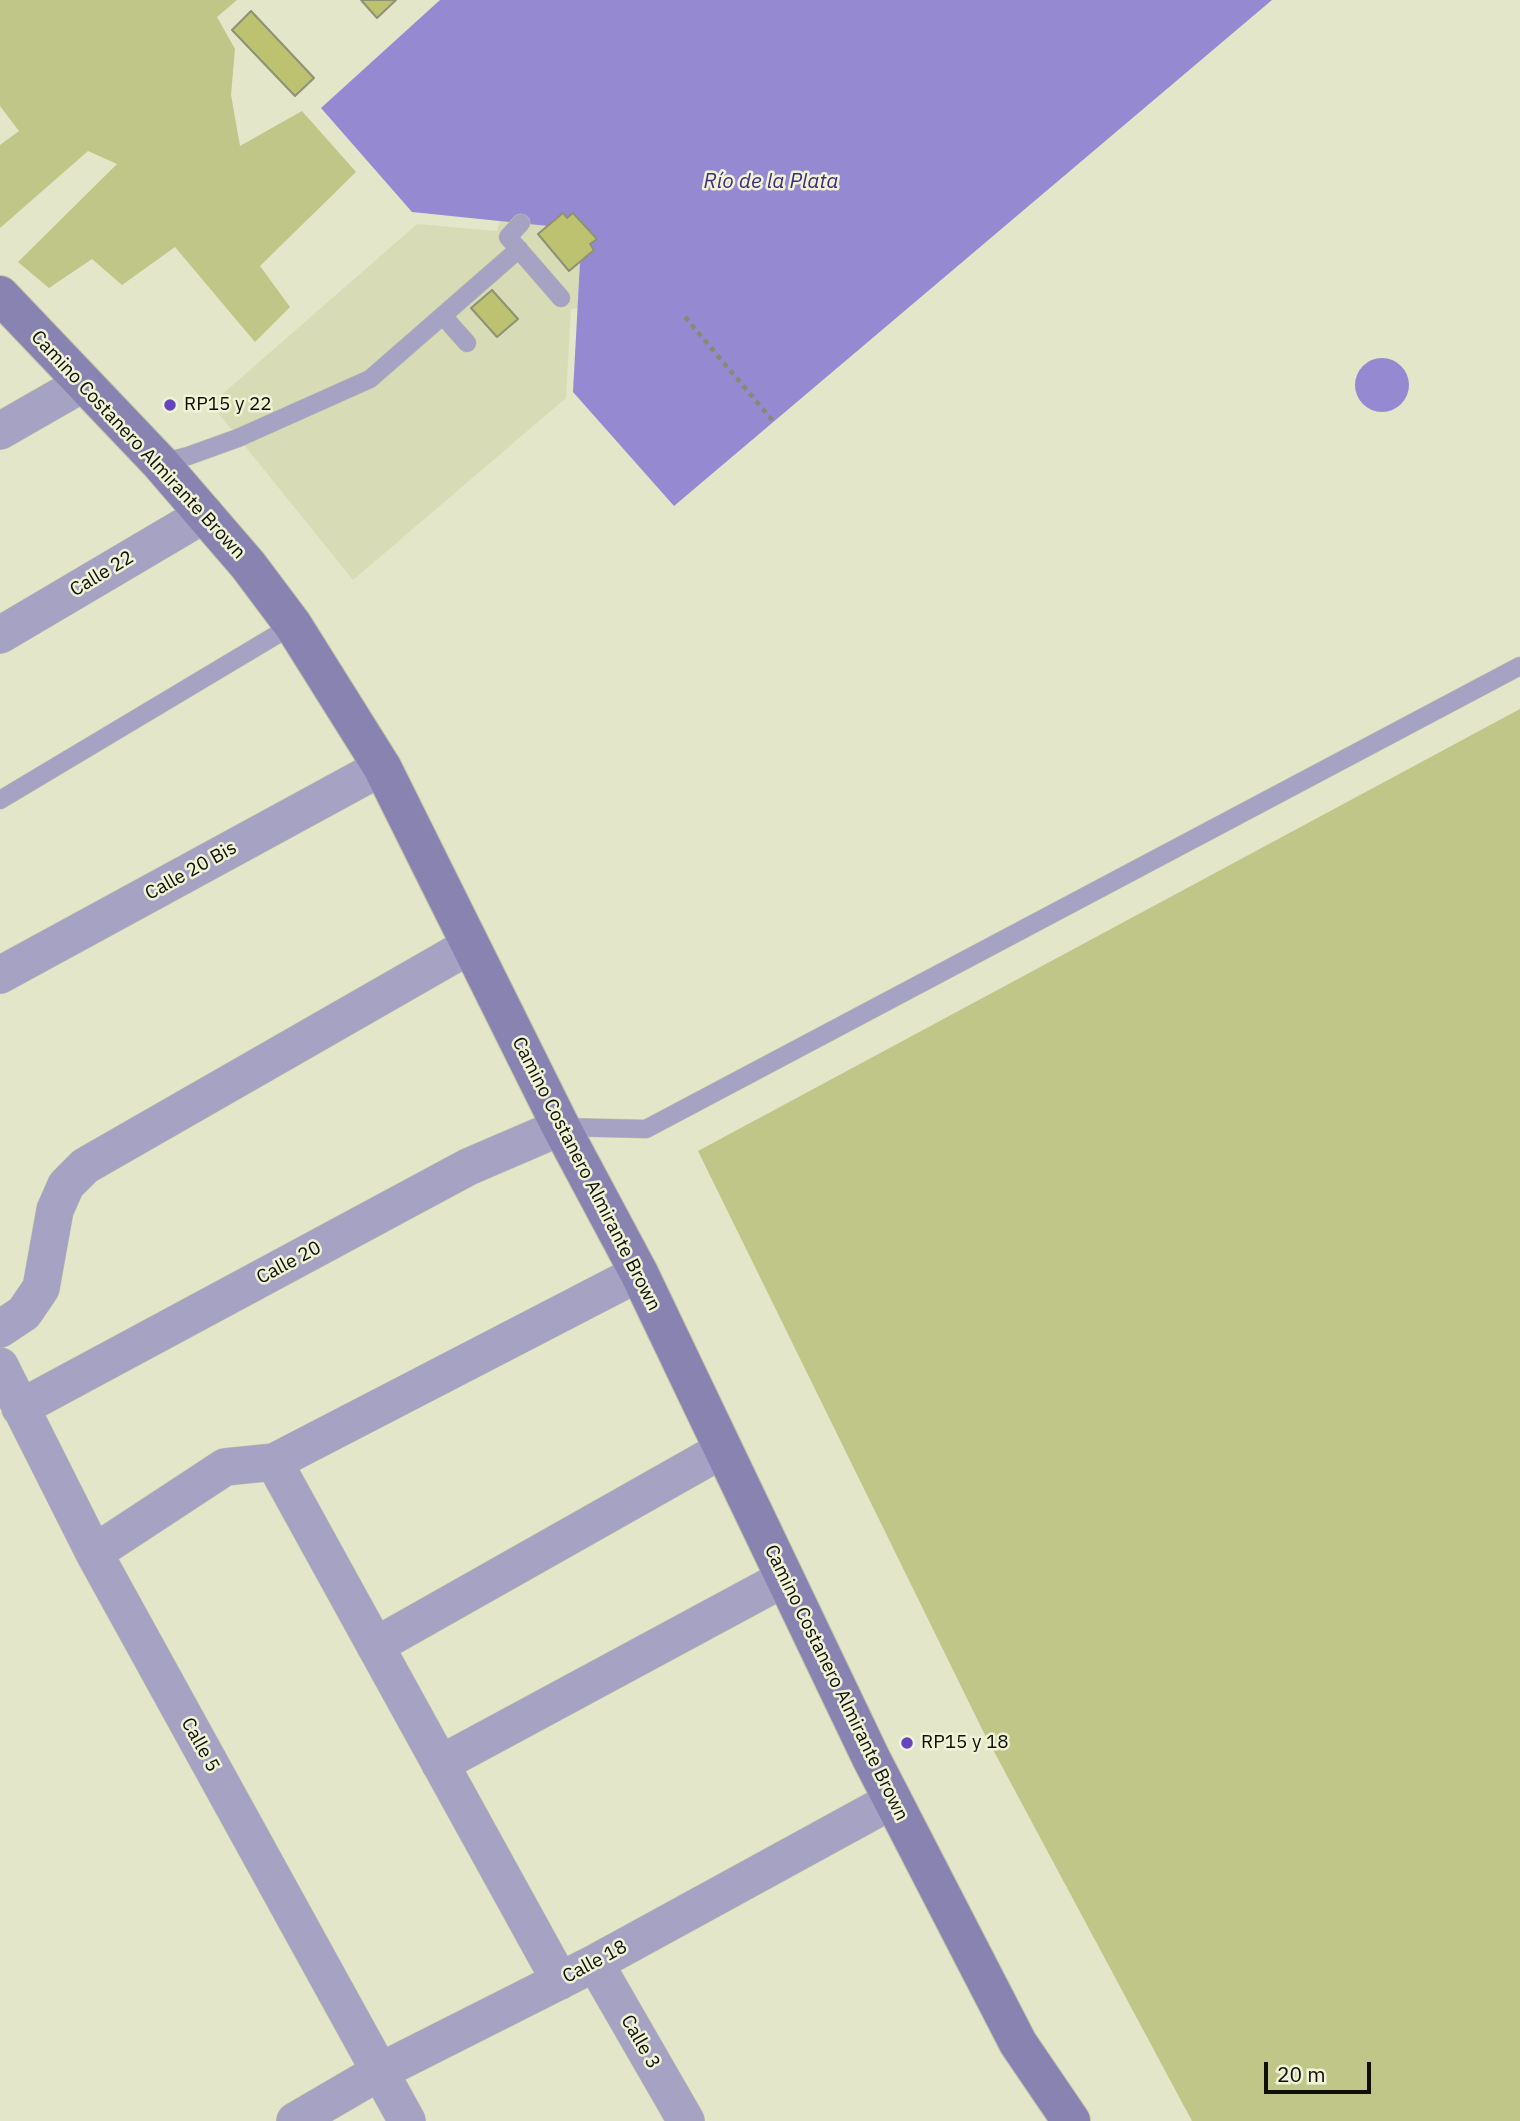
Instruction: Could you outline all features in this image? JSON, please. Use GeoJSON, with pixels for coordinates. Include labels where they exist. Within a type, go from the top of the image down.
{"type":"FeatureCollection","features":[{"type":"Feature","properties":{"kind":"main road","name":"Camino Costanero Almirante Brown"},"geometry":{"type":"LineString","coordinates":[[0,295],[205,514],[293,625],[382,767],[469,946],[639,1273],[893,1800],[1018,2043],[1071,2121]]}},
{"type":"Feature","properties":{"kind":"street"},"geometry":{"type":"LineString","coordinates":[[0,430],[82,384]]}},
{"type":"Feature","properties":{"kind":"street","name":"Calle 22"},"geometry":{"type":"LineString","coordinates":[[0,635],[205,514]]}},
{"type":"Feature","properties":{"kind":"street","name":"Calle 20 Bis"},"geometry":{"type":"LineString","coordinates":[[0,975],[382,767]]}},
{"type":"Feature","properties":{"kind":"street"},"geometry":{"type":"LineString","coordinates":[[0,1329],[24,1313],[41,1288],[55,1210],[66,1185],[85,1166],[469,946]]}},
{"type":"Feature","properties":{"kind":"street","name":"Calle 20"},"geometry":{"type":"LineString","coordinates":[[20,1408],[468,1167],[561,1127]]}},
{"type":"Feature","properties":{"kind":"street"},"geometry":{"type":"LineString","coordinates":[[94,1553],[225,1467],[274,1462],[639,1273]]}},
{"type":"Feature","properties":{"kind":"street","name":"Calle 5"},"geometry":{"type":"LineString","coordinates":[[0,1366],[94,1553],[407,2121]]}},
{"type":"Feature","properties":{"kind":"street"},"geometry":{"type":"LineString","coordinates":[[375,1646],[722,1450]]}},
{"type":"Feature","properties":{"kind":"street"},"geometry":{"type":"LineString","coordinates":[[274,1462],[560,1981]]}},
{"type":"Feature","properties":{"kind":"street"},"geometry":{"type":"LineString","coordinates":[[440,1764],[785,1578]]}},
{"type":"Feature","properties":{"kind":"street","name":"Calle 18"},"geometry":{"type":"LineString","coordinates":[[295,2121],[379,2072],[595,1963],[893,1800]]}},
{"type":"Feature","properties":{"kind":"street","name":"Calle 3"},"geometry":{"type":"LineString","coordinates":[[595,1963],[685,2121]]}},
{"type":"Feature","properties":{"kind":"lane"},"geometry":{"type":"LineString","coordinates":[[521,223],[508,237],[561,298]]}},
{"type":"Feature","properties":{"kind":"lane"},"geometry":{"type":"LineString","coordinates":[[160,463],[238,438],[370,379],[519,249]]}},
{"type":"Feature","properties":{"kind":"lane"},"geometry":{"type":"LineString","coordinates":[[443,316],[467,343]]}},
{"type":"Feature","properties":{"kind":"lane"},"geometry":{"type":"LineString","coordinates":[[0,800],[293,625]]}},
{"type":"Feature","properties":{"kind":"lane"},"geometry":{"type":"LineString","coordinates":[[561,1127],[646,1129],[1520,666]]}},
{"type":"Feature","properties":{"kind":"path"},"geometry":{"type":"LineString","coordinates":[[685,317],[773,421]]}},
{"type":"Feature","properties":{"kind":"shaded area"},"geometry":{"type":"Polygon","coordinates":[[[0,0],[237,0],[217,17],[235,49],[231,95],[240,146],[302,111],[356,172],[260,266],[290,307],[255,342],[175,247],[122,285],[92,259],[49,288],[18,262],[117,164],[88,151],[0,228],[0,145],[19,131],[0,106],[0,0]]]}},
{"type":"Feature","properties":{"kind":"shaded area"},"geometry":{"type":"Polygon","coordinates":[[[563,213],[573,213],[597,239],[594,250],[580,262],[578,308],[571,309],[566,398],[353,580],[211,404],[417,224],[497,231],[500,221],[547,226],[563,213]]]}},
{"type":"Feature","properties":{"kind":"shaded area"},"geometry":{"type":"Polygon","coordinates":[[[1520,709],[1520,2121],[1192,2121],[983,1731],[698,1151],[1520,709]]]}},
{"type":"Feature","properties":{"kind":"water","name":"Río de la Plata"},"geometry":{"type":"Polygon","coordinates":[[[440,0],[1272,0],[674,506],[573,392],[580,262],[594,250],[590,244],[596,239],[574,213],[567,218],[563,213],[548,226],[412,212],[321,108],[440,0]]]}},
{"type":"Feature","properties":{"kind":"water"},"geometry":{"type":"Polygon","coordinates":[[[1382,358],[1401,366],[1409,385],[1401,404],[1382,412],[1363,404],[1355,385],[1363,366],[1382,358]]]}},
{"type":"Feature","properties":{"kind":"building"},"geometry":{"type":"Polygon","coordinates":[[[361,0],[396,0],[377,18],[361,0]]]}},
{"type":"Feature","properties":{"kind":"building"},"geometry":{"type":"Polygon","coordinates":[[[251,11],[314,78],[295,96],[232,30],[251,11]]]}},
{"type":"Feature","properties":{"kind":"building"},"geometry":{"type":"Polygon","coordinates":[[[563,213],[567,218],[573,213],[597,239],[590,244],[594,250],[569,271],[538,234],[563,213]]]}},
{"type":"Feature","properties":{"kind":"building"},"geometry":{"type":"Polygon","coordinates":[[[492,290],[518,319],[497,337],[471,308],[492,290]]]}},
{"type":"Feature","properties":{"kind":"place","name":"RP15 y 22"},"geometry":{"type":"Point","coordinates":[170,405]}},
{"type":"Feature","properties":{"kind":"place","name":"RP15 y 18"},"geometry":{"type":"Point","coordinates":[907,1743]}}]}
